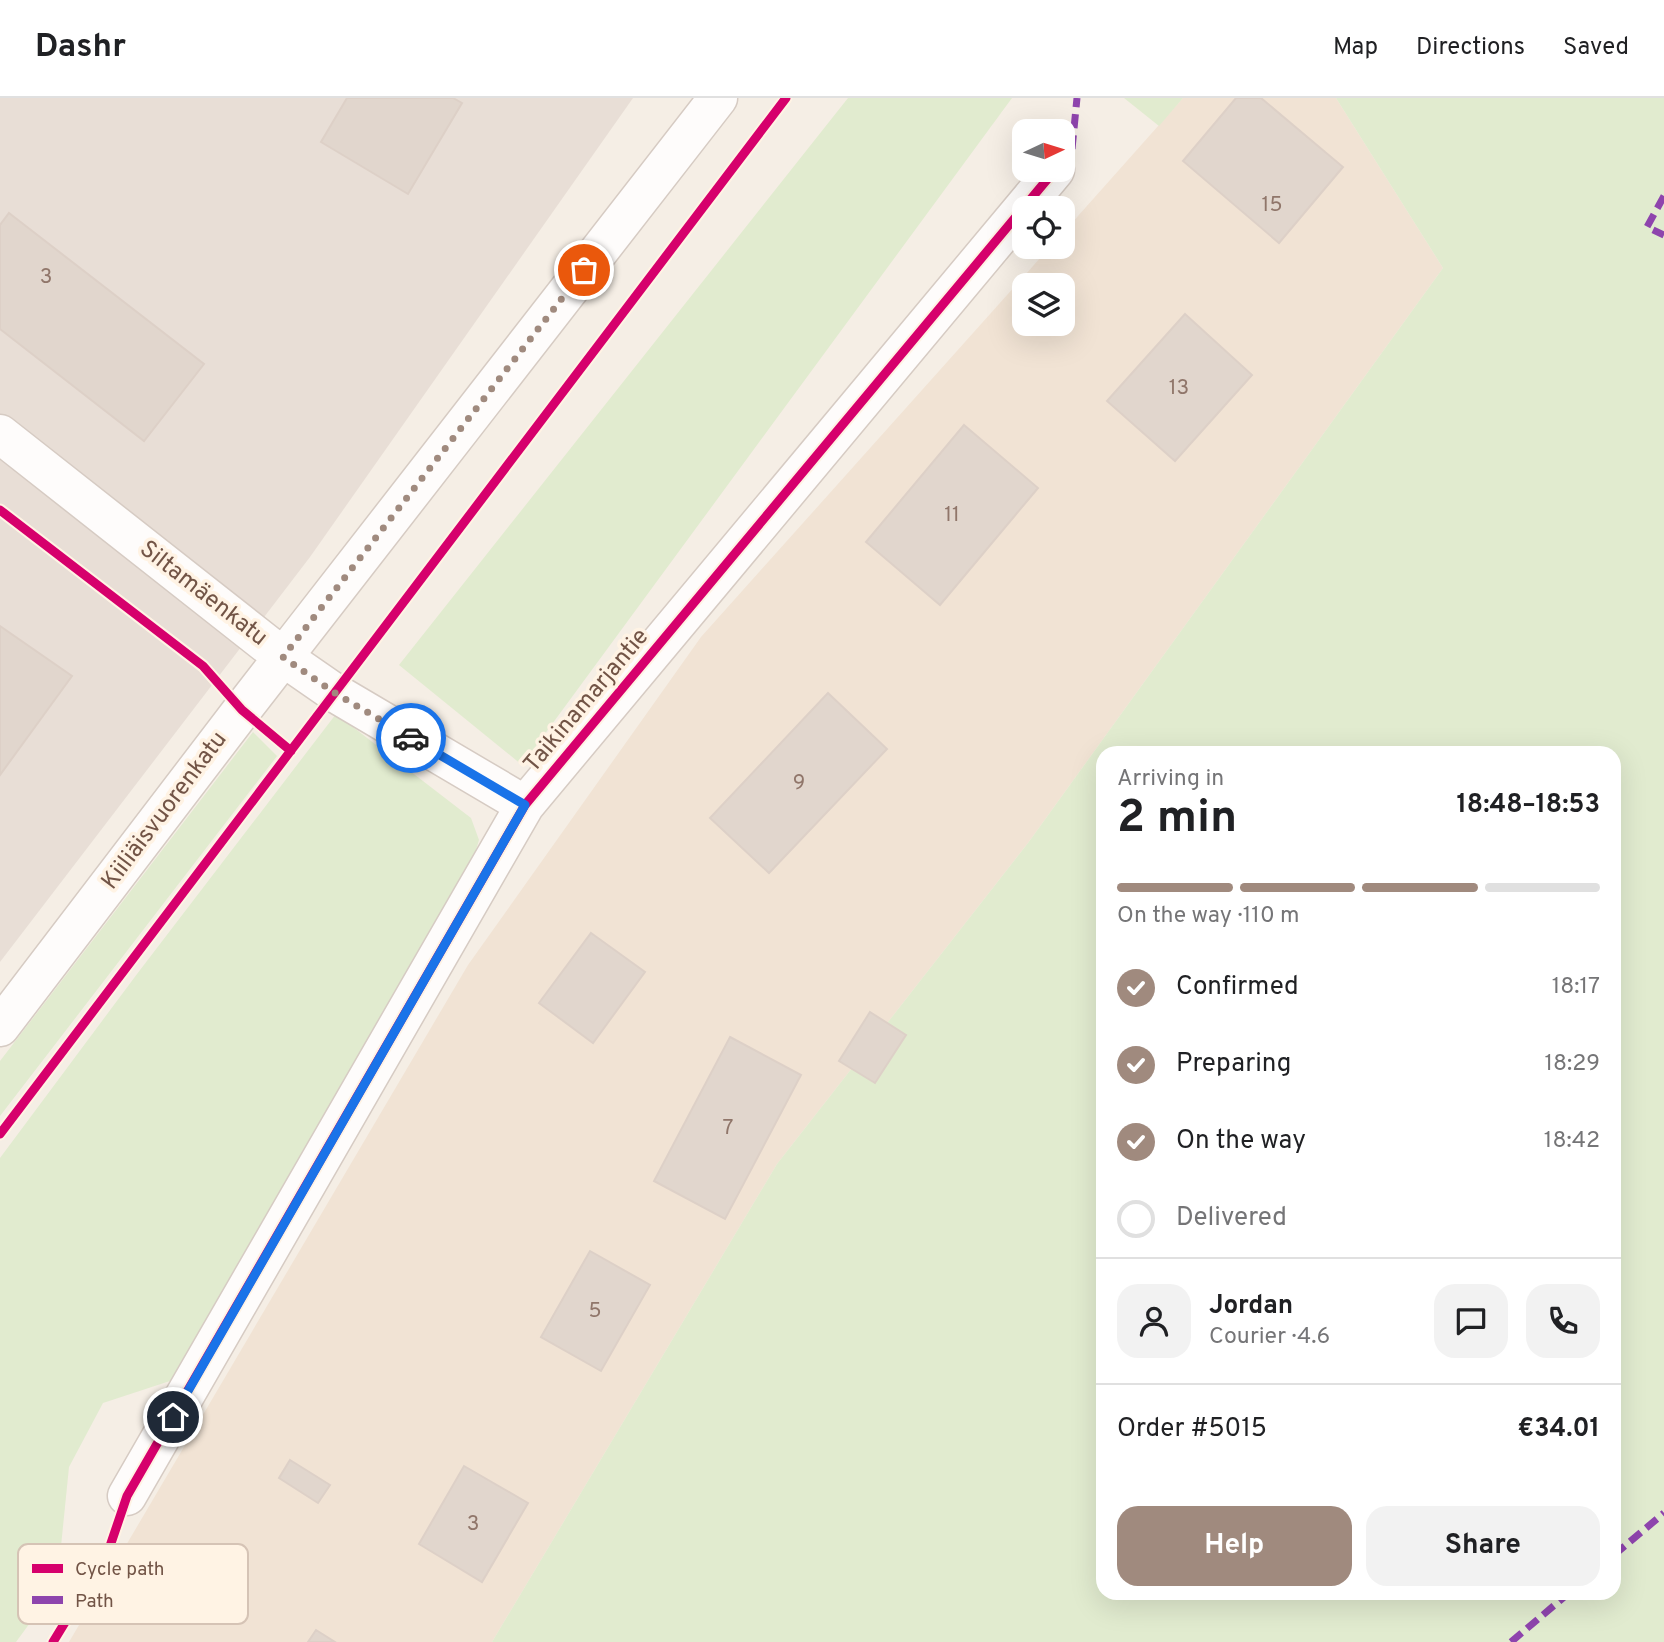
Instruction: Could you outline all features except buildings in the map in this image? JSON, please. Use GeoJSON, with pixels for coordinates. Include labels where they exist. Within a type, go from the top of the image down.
{"type":"FeatureCollection","features":[{"type":"Feature","properties":{"kind":"street","name":"Kiiliäisvuorenkatu"},"geometry":{"type":"LineString","coordinates":[[0,1027],[283,657],[718,98]]}},
{"type":"Feature","properties":{"kind":"street","name":"Taikinamarjantie"},"geometry":{"type":"LineString","coordinates":[[127,1496],[525,805],[1045,182]]}},
{"type":"Feature","properties":{"kind":"street","name":"Siltamäenkatu"},"geometry":{"type":"LineString","coordinates":[[0,434],[283,657],[335,693],[525,805]]}},
{"type":"Feature","properties":{"kind":"shaded area"},"geometry":{"type":"Polygon","coordinates":[[[0,98],[633,98],[310,557],[0,962],[0,98]]]}},
{"type":"Feature","properties":{"kind":"shaded area"},"geometry":{"type":"Polygon","coordinates":[[[1183,98],[1336,98],[1443,268],[1028,843],[777,1164],[492,1642],[69,1642],[80,1624],[248,1624],[248,1544],[127,1544],[468,965],[701,637],[1012,289],[1012,336],[1075,336],[1075,273],[1027,273],[1039,259],[1075,259],[1075,219],[1183,98]]]}},
{"type":"Feature","properties":{"kind":"green space"},"geometry":{"type":"Polygon","coordinates":[[[848,98],[1012,98],[522,765],[399,665],[848,98]]]}},
{"type":"Feature","properties":{"kind":"green space"},"geometry":{"type":"Polygon","coordinates":[[[1124,98],[1183,98],[1159,126],[1124,98]]]}},
{"type":"Feature","properties":{"kind":"green space"},"geometry":{"type":"Polygon","coordinates":[[[1336,98],[1664,98],[1664,1642],[492,1642],[777,1164],[1028,843],[1096,749],[1096,1600],[1621,1600],[1621,746],[1098,746],[1443,268],[1336,98]]]}},
{"type":"Feature","properties":{"kind":"green space"},"geometry":{"type":"Polygon","coordinates":[[[336,714],[471,818],[479,840],[462,896],[173,1380],[103,1403],[69,1467],[61,1544],[18,1544],[18,1624],[29,1624],[16,1642],[0,1642],[0,1158],[336,714]]]}},
{"type":"Feature","properties":{"kind":"green space"},"geometry":{"type":"Polygon","coordinates":[[[253,732],[277,756],[0,1116],[0,1061],[253,732]]]}},
{"type":"Feature","properties":{"kind":"marked path"},"geometry":{"type":"LineString","coordinates":[[1075,119],[1077,98]]}},
{"type":"Feature","properties":{"kind":"marked path"},"geometry":{"type":"LineString","coordinates":[[1664,196],[1647,227],[1664,235]]}},
{"type":"Feature","properties":{"kind":"marked path"},"geometry":{"type":"LineString","coordinates":[[1621,1549],[1664,1513]]}},
{"type":"Feature","properties":{"kind":"marked path"},"geometry":{"type":"LineString","coordinates":[[1511,1642],[1561,1600]]}},
{"type":"Feature","properties":{"kind":"cycle path"},"geometry":{"type":"LineString","coordinates":[[0,1134],[786,98]]}},
{"type":"Feature","properties":{"kind":"cycle path"},"geometry":{"type":"LineString","coordinates":[[111,1544],[127,1496],[525,805],[1045,182]]}},
{"type":"Feature","properties":{"kind":"cycle path"},"geometry":{"type":"LineString","coordinates":[[0,510],[203,666],[242,710],[291,751]]}},
{"type":"Feature","properties":{"kind":"cycle path"},"geometry":{"type":"LineString","coordinates":[[53,1642],[64,1624]]}},
{"type":"Feature","properties":{"kind":"way so far"},"geometry":{"type":"LineString","coordinates":[[411,738],[335,693],[283,657],[584,270]]}},
{"type":"Feature","properties":{"kind":"route"},"geometry":{"type":"LineString","coordinates":[[173,1417],[525,805],[411,738]]}}]}
